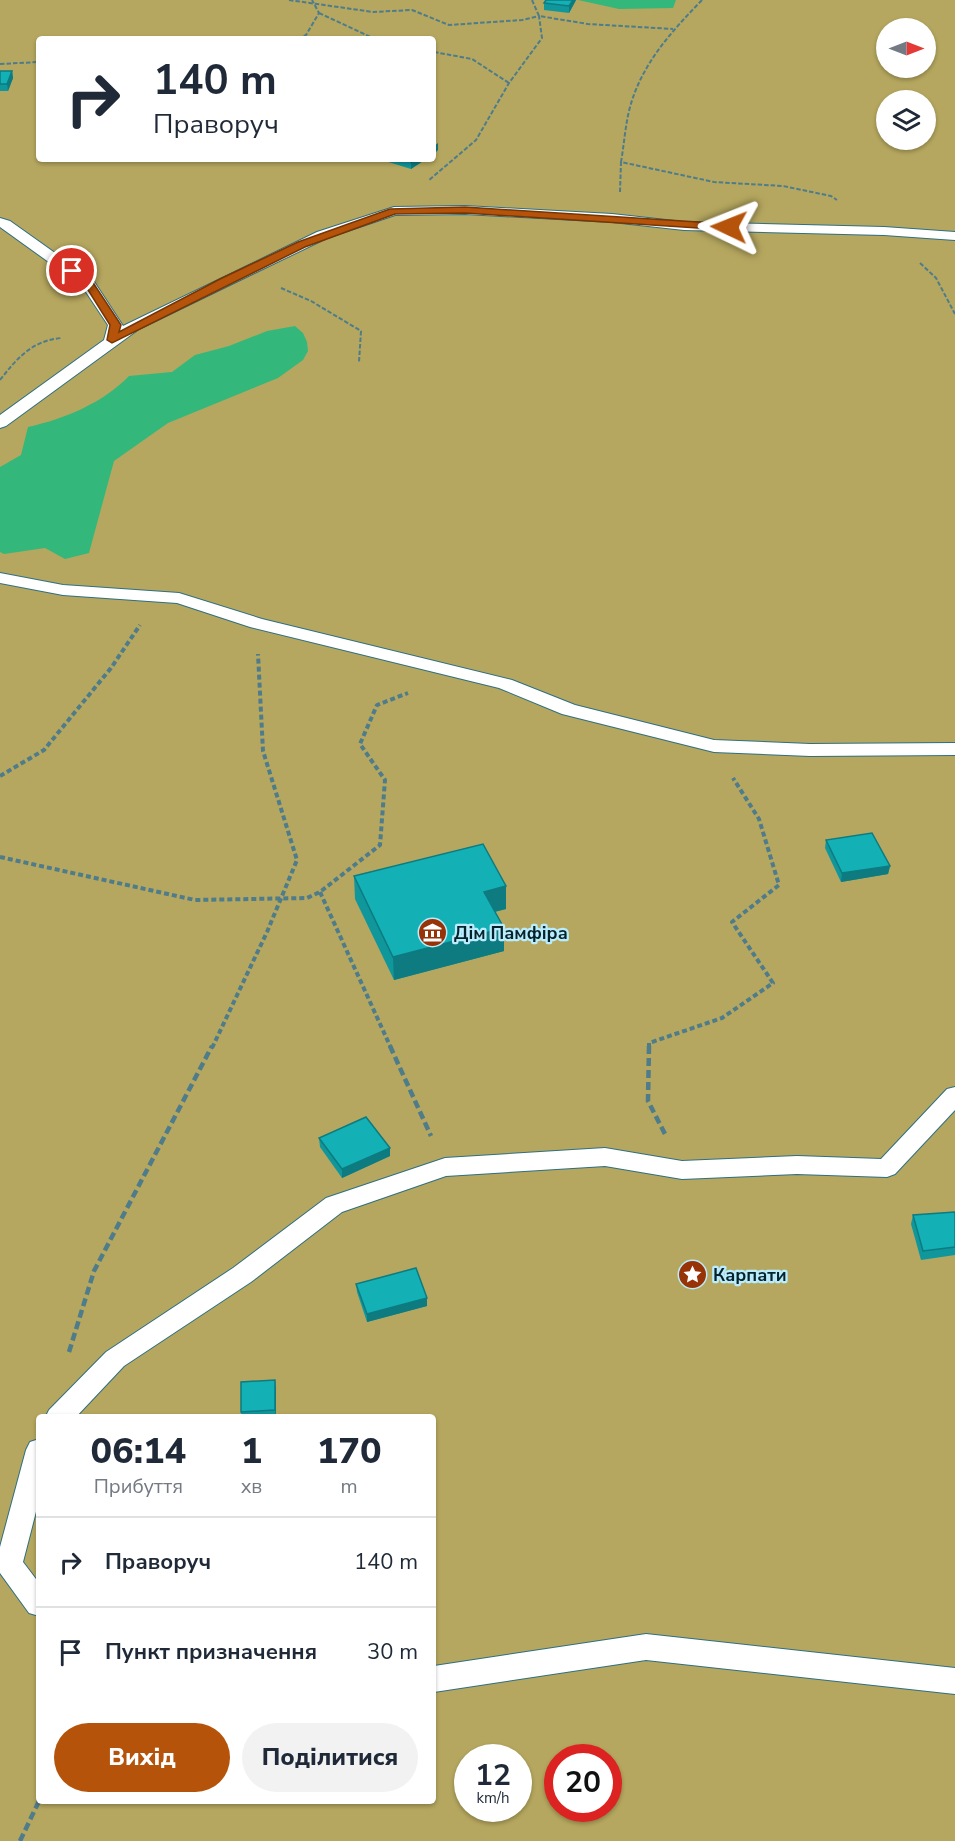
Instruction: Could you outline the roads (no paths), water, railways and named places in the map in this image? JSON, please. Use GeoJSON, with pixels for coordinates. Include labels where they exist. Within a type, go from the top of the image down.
{"type":"FeatureCollection","features":[{"type":"Feature","properties":{"kind":"lane"},"geometry":{"type":"LineString","coordinates":[[0,423],[80,367],[112,340],[242,272],[322,236],[394,211],[465,210],[684,226],[884,231],[955,236]]}},
{"type":"Feature","properties":{"kind":"lane"},"geometry":{"type":"LineString","coordinates":[[0,222],[88,283],[116,325],[112,340]]}},
{"type":"Feature","properties":{"kind":"lane"},"geometry":{"type":"LineString","coordinates":[[0,578],[63,590],[179,598],[256,623],[505,684],[569,710],[714,746],[810,750],[955,749]]}},
{"type":"Feature","properties":{"kind":"lane"},"geometry":{"type":"LineString","coordinates":[[62,1414],[114,1359],[242,1275],[334,1206],[445,1167],[605,1156],[682,1170],[797,1164],[887,1168],[955,1095]]}},
{"type":"Feature","properties":{"kind":"lane"},"geometry":{"type":"LineString","coordinates":[[36,1461],[9,1564],[36,1600]]}},
{"type":"Feature","properties":{"kind":"lane"},"geometry":{"type":"LineString","coordinates":[[436,1679],[646,1647],[955,1681]]}},
{"type":"Feature","properties":{"kind":"place","name":"Дім Памфіра"},"geometry":{"type":"Point","coordinates":[433,933]}},
{"type":"Feature","properties":{"kind":"place","name":"Карпати"},"geometry":{"type":"Point","coordinates":[692,1275]}}]}
